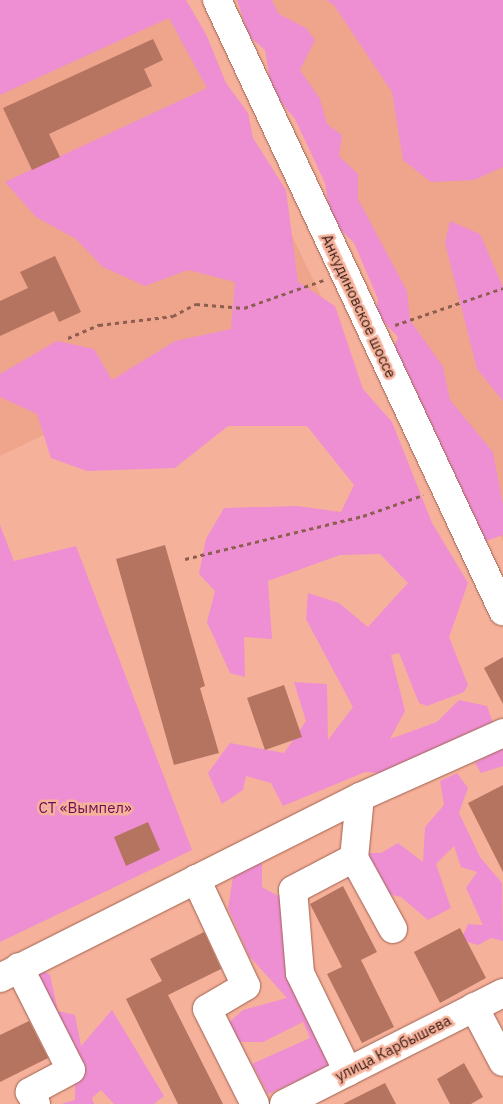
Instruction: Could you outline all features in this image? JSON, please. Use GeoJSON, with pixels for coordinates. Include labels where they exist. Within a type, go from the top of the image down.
{"type":"FeatureCollection","features":[{"type":"Feature","properties":{"kind":"street","name":"Анкудиновское шоссе"},"geometry":{"type":"LineString","coordinates":[[217,0],[443,488],[503,611]]}},
{"type":"Feature","properties":{"kind":"street"},"geometry":{"type":"LineString","coordinates":[[36,1104],[30,1092],[71,1070],[10,973],[360,797],[503,733]]}},
{"type":"Feature","properties":{"kind":"street"},"geometry":{"type":"LineString","coordinates":[[360,797],[354,858],[393,929]]}},
{"type":"Feature","properties":{"kind":"street"},"geometry":{"type":"LineString","coordinates":[[348,1072],[300,973],[293,890],[354,858]]}},
{"type":"Feature","properties":{"kind":"street"},"geometry":{"type":"LineString","coordinates":[[196,879],[246,986],[207,1009],[255,1104]]}},
{"type":"Feature","properties":{"kind":"street","name":"улица Карбышева"},"geometry":{"type":"LineString","coordinates":[[292,1102],[503,993]]}},
{"type":"Feature","properties":{"kind":"street"},"geometry":{"type":"LineString","coordinates":[[474,1007],[503,1062]]}},
{"type":"Feature","properties":{"kind":"path"},"geometry":{"type":"LineString","coordinates":[[68,338],[99,325],[173,316],[196,304],[244,308],[329,278]]}},
{"type":"Feature","properties":{"kind":"path"},"geometry":{"type":"LineString","coordinates":[[371,333],[503,288]]}},
{"type":"Feature","properties":{"kind":"path"},"geometry":{"type":"LineString","coordinates":[[185,558],[363,516],[443,488]]}},
{"type":"Feature","properties":{"kind":"shaded area"},"geometry":{"type":"Polygon","coordinates":[[[249,0],[503,0],[503,541],[296,101],[249,0]]]}},
{"type":"Feature","properties":{"kind":"shaded area"},"geometry":{"type":"Polygon","coordinates":[[[183,11],[323,300],[0,456],[0,94],[183,11]]]}},
{"type":"Feature","properties":{"kind":"green space"},"geometry":{"type":"Polygon","coordinates":[[[0,0],[186,0],[206,34],[226,83],[248,113],[253,138],[286,190],[298,282],[335,306],[363,389],[392,422],[432,523],[468,583],[449,637],[468,685],[464,692],[427,706],[419,703],[399,653],[391,655],[405,711],[390,739],[437,722],[459,700],[487,706],[495,729],[407,775],[365,772],[283,806],[271,783],[246,776],[243,790],[222,804],[208,773],[230,743],[284,753],[306,721],[294,682],[327,684],[328,740],[353,707],[306,619],[308,593],[339,603],[368,627],[408,583],[380,554],[340,555],[268,581],[272,639],[244,637],[245,677],[230,673],[207,622],[215,591],[199,574],[206,539],[224,508],[297,506],[341,512],[354,485],[307,426],[228,426],[175,468],[87,471],[51,458],[37,414],[0,397],[0,374],[57,341],[94,349],[112,380],[175,341],[231,329],[235,282],[188,270],[145,286],[103,267],[76,239],[36,217],[5,182],[207,88],[169,18],[0,95],[0,0]]]}},
{"type":"Feature","properties":{"kind":"green space"},"geometry":{"type":"Polygon","coordinates":[[[237,0],[272,0],[279,14],[306,28],[315,40],[300,70],[320,99],[327,124],[342,135],[339,156],[358,174],[358,199],[407,291],[410,320],[443,367],[450,400],[493,452],[503,505],[503,535],[486,541],[469,514],[392,353],[398,337],[376,314],[378,299],[354,243],[331,220],[325,183],[295,119],[272,91],[265,50],[249,36],[237,0]]]}},
{"type":"Feature","properties":{"kind":"green space"},"geometry":{"type":"Polygon","coordinates":[[[326,0],[503,0],[503,167],[474,180],[431,182],[403,160],[392,92],[334,5],[326,0]]]}},
{"type":"Feature","properties":{"kind":"green space"},"geometry":{"type":"Polygon","coordinates":[[[450,221],[480,234],[503,287],[503,401],[477,369],[445,243],[450,221]]]}},
{"type":"Feature","properties":{"kind":"green space","name":"СТ «Вымпел»"},"geometry":{"type":"Polygon","coordinates":[[[0,525],[14,561],[76,546],[192,850],[0,942],[0,525]]]}},
{"type":"Feature","properties":{"kind":"green space"},"geometry":{"type":"Polygon","coordinates":[[[503,746],[503,766],[481,773],[475,763],[503,746]]]}},
{"type":"Feature","properties":{"kind":"green space"},"geometry":{"type":"Polygon","coordinates":[[[457,773],[468,788],[459,813],[480,857],[502,883],[503,941],[491,938],[478,945],[461,940],[468,924],[483,925],[466,888],[477,872],[461,867],[454,846],[436,864],[451,908],[428,920],[401,897],[355,886],[342,873],[344,853],[381,853],[398,843],[423,862],[425,827],[444,805],[440,781],[457,773]]]}},
{"type":"Feature","properties":{"kind":"green space"},"geometry":{"type":"Polygon","coordinates":[[[248,858],[262,864],[262,887],[289,902],[290,973],[343,1040],[329,1067],[268,1094],[252,1064],[310,1038],[303,1022],[263,1042],[236,1042],[227,1024],[243,1010],[287,998],[249,956],[228,908],[233,877],[248,858]]]}},
{"type":"Feature","properties":{"kind":"green space"},"geometry":{"type":"Polygon","coordinates":[[[31,962],[50,975],[58,1011],[75,1015],[81,1046],[112,1010],[164,1096],[154,1104],[114,1104],[101,1090],[92,1098],[94,1104],[61,1104],[75,1100],[75,1064],[31,962]]]}},
{"type":"Feature","properties":{"kind":"building"},"geometry":{"type":"Polygon","coordinates":[[[153,39],[163,60],[144,69],[152,86],[49,134],[60,157],[32,170],[3,108],[153,39]]]}},
{"type":"Feature","properties":{"kind":"building"},"geometry":{"type":"Polygon","coordinates":[[[55,256],[81,312],[59,322],[54,311],[0,336],[0,301],[28,288],[20,272],[55,256]]]}},
{"type":"Feature","properties":{"kind":"building"},"geometry":{"type":"Polygon","coordinates":[[[165,545],[205,686],[200,688],[219,753],[174,765],[116,559],[165,545]]]}},
{"type":"Feature","properties":{"kind":"building"},"geometry":{"type":"Polygon","coordinates":[[[503,657],[503,704],[484,668],[503,657]]]}},
{"type":"Feature","properties":{"kind":"building"},"geometry":{"type":"Polygon","coordinates":[[[284,685],[302,737],[265,750],[247,698],[284,685]]]}},
{"type":"Feature","properties":{"kind":"building"},"geometry":{"type":"Polygon","coordinates":[[[503,785],[503,872],[468,803],[503,785]]]}},
{"type":"Feature","properties":{"kind":"building"},"geometry":{"type":"Polygon","coordinates":[[[148,822],[160,850],[126,866],[114,837],[148,822]]]}},
{"type":"Feature","properties":{"kind":"building"},"geometry":{"type":"Polygon","coordinates":[[[343,886],[377,952],[361,960],[394,1027],[362,1043],[327,974],[342,967],[310,904],[343,886]]]}},
{"type":"Feature","properties":{"kind":"building"},"geometry":{"type":"Polygon","coordinates":[[[460,928],[486,978],[440,1003],[414,952],[460,928]]]}},
{"type":"Feature","properties":{"kind":"building"},"geometry":{"type":"Polygon","coordinates":[[[204,932],[221,969],[168,995],[223,1104],[178,1104],[126,999],[162,981],[150,959],[204,932]]]}},
{"type":"Feature","properties":{"kind":"building"},"geometry":{"type":"Polygon","coordinates":[[[29,1021],[48,1058],[0,1082],[0,1035],[29,1021]]]}},
{"type":"Feature","properties":{"kind":"building"},"geometry":{"type":"Polygon","coordinates":[[[464,1063],[483,1097],[471,1104],[450,1104],[437,1079],[464,1063]]]}},
{"type":"Feature","properties":{"kind":"building"},"geometry":{"type":"Polygon","coordinates":[[[385,1083],[396,1104],[343,1104],[385,1083]]]}}]}
